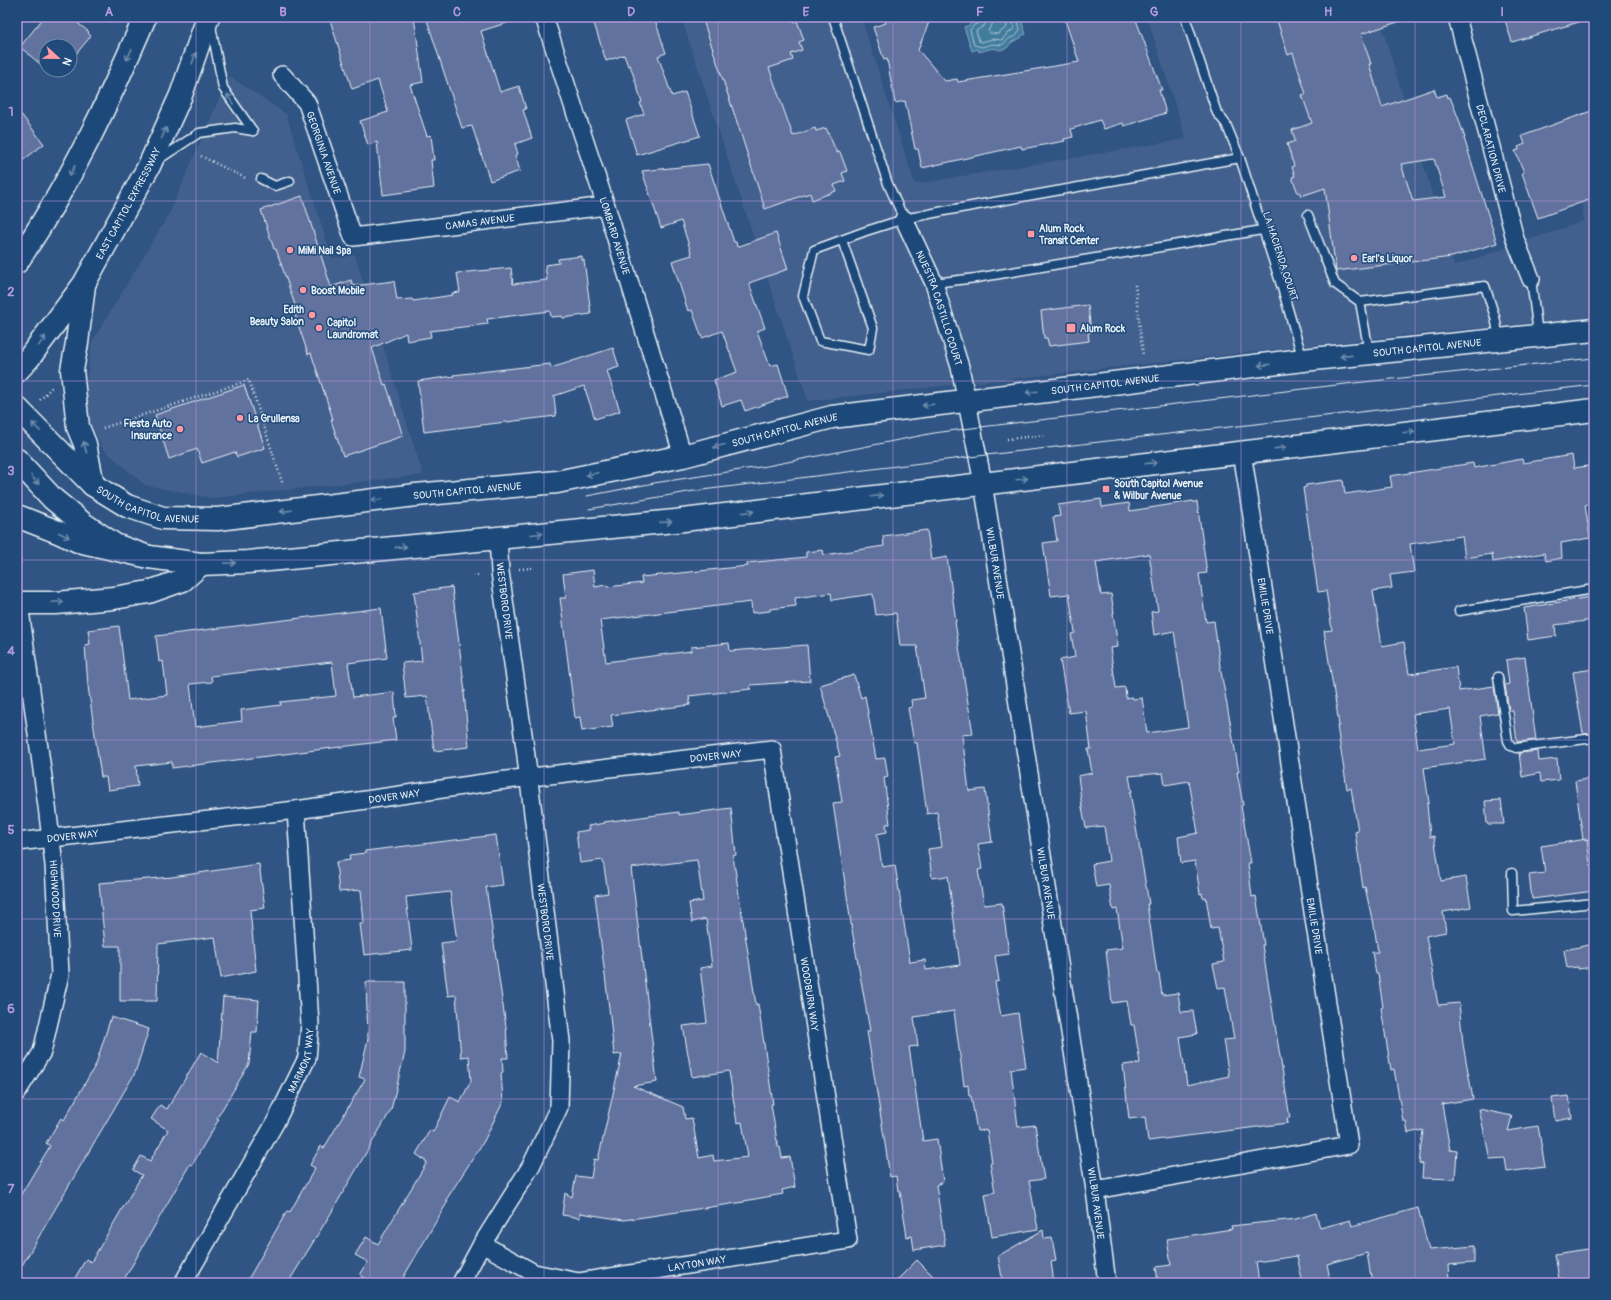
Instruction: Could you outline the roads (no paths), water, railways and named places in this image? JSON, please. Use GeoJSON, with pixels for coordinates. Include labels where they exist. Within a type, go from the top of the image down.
{"type":"FeatureCollection","features":[{"type":"Feature","properties":{"kind":"main road"},"geometry":{"type":"LineString","coordinates":[[17,262],[35,235],[92,134],[145,17]]}},
{"type":"Feature","properties":{"kind":"main road","name":"EAST CAPITOL EXPRESSWAY"},"geometry":{"type":"LineString","coordinates":[[17,371],[30,358],[84,284],[149,166],[181,95],[208,17]]}},
{"type":"Feature","properties":{"kind":"main road"},"geometry":{"type":"LineString","coordinates":[[84,284],[77,343],[72,370],[78,428],[85,444],[93,485]]}},
{"type":"Feature","properties":{"kind":"main road","name":"SOUTH CAPITOL AVENUE"},"geometry":{"type":"LineString","coordinates":[[21,412],[93,485],[127,506],[163,518],[218,519],[416,495],[557,482],[683,456],[832,417],[1303,360],[1594,330]]}},
{"type":"Feature","properties":{"kind":"main road"},"geometry":{"type":"LineString","coordinates":[[20,525],[58,532],[78,541],[149,558],[201,564],[248,562],[675,521],[1594,410]]}},
{"type":"Feature","properties":{"kind":"main road"},"geometry":{"type":"LineString","coordinates":[[17,460],[53,499],[85,526],[115,544],[149,558]]}},
{"type":"Feature","properties":{"kind":"main road"},"geometry":{"type":"LineString","coordinates":[[18,603],[56,603],[114,598],[148,592],[183,580],[201,564]]}},
{"type":"Feature","properties":{"kind":"street","name":"LOMBARD AVENUE"},"geometry":{"type":"LineString","coordinates":[[544,17],[606,206],[683,456]]}},
{"type":"Feature","properties":{"kind":"street","name":"DECLARATION DRIVE"},"geometry":{"type":"LineString","coordinates":[[1457,17],[1515,239],[1531,279]]}},
{"type":"Feature","properties":{"kind":"street","name":"GEORGINIA AVENUE"},"geometry":{"type":"LineString","coordinates":[[282,75],[307,103],[353,237]]}},
{"type":"Feature","properties":{"kind":"street","name":"CAMAS AVENUE"},"geometry":{"type":"LineString","coordinates":[[353,237],[606,206]]}},
{"type":"Feature","properties":{"kind":"street","name":"NUESTRA CASTILLO COURT"},"geometry":{"type":"LineString","coordinates":[[904,219],[934,283],[960,367],[984,483]]}},
{"type":"Feature","properties":{"kind":"street","name":"EMILIE DRIVE"},"geometry":{"type":"LineString","coordinates":[[1095,1190],[1349,1146],[1242,452]]}},
{"type":"Feature","properties":{"kind":"street","name":"WILBUR AVENUE"},"geometry":{"type":"LineString","coordinates":[[984,483],[1095,1190],[1107,1283]]}},
{"type":"Feature","properties":{"kind":"street","name":"WESTBORO DRIVE"},"geometry":{"type":"LineString","coordinates":[[461,1283],[482,1244],[531,1166],[559,1107],[561,1041],[500,572],[498,537]]}},
{"type":"Feature","properties":{"kind":"street","name":"HIGHWOOD DRIVE"},"geometry":{"type":"LineString","coordinates":[[17,1092],[42,1052],[60,974],[54,865],[18,603]]}},
{"type":"Feature","properties":{"kind":"street","name":"DOVER WAY"},"geometry":{"type":"LineString","coordinates":[[17,842],[296,810],[528,778],[772,749]]}},
{"type":"Feature","properties":{"kind":"street","name":"WOODBURN WAY"},"geometry":{"type":"LineString","coordinates":[[772,749],[848,1240]]}},
{"type":"Feature","properties":{"kind":"street","name":"MARMONT WAY"},"geometry":{"type":"LineString","coordinates":[[184,1283],[275,1123],[307,1058],[310,1024],[296,810]]}},
{"type":"Feature","properties":{"kind":"street","name":"LAYTON WAY"},"geometry":{"type":"LineString","coordinates":[[482,1244],[534,1273],[579,1282],[848,1240]]}},
{"type":"Feature","properties":{"kind":"lane"},"geometry":{"type":"LineString","coordinates":[[149,166],[200,133],[236,128],[253,131],[223,88],[208,17]]}},
{"type":"Feature","properties":{"kind":"lane"},"geometry":{"type":"LineString","coordinates":[[833,17],[888,184],[904,219]]}},
{"type":"Feature","properties":{"kind":"lane","name":"LA HACIENDA COURT"},"geometry":{"type":"LineString","coordinates":[[1185,17],[1217,113],[1226,124],[1240,158],[1262,230],[1282,288],[1303,360]]}},
{"type":"Feature","properties":{"kind":"lane"},"geometry":{"type":"LineString","coordinates":[[842,240],[873,328],[869,350],[820,341],[803,296],[814,250],[842,240],[904,219],[1240,158]]}},
{"type":"Feature","properties":{"kind":"lane"},"geometry":{"type":"LineString","coordinates":[[261,179],[275,186],[290,181]]}},
{"type":"Feature","properties":{"kind":"lane"},"geometry":{"type":"LineString","coordinates":[[1308,215],[1335,284],[1360,302],[1485,286],[1495,317],[1499,339]]}},
{"type":"Feature","properties":{"kind":"lane"},"geometry":{"type":"LineString","coordinates":[[934,283],[976,278],[1262,230]]}},
{"type":"Feature","properties":{"kind":"lane"},"geometry":{"type":"LineString","coordinates":[[1531,279],[1538,335]]}},
{"type":"Feature","properties":{"kind":"lane"},"geometry":{"type":"LineString","coordinates":[[1360,302],[1369,353]]}},
{"type":"Feature","properties":{"kind":"lane"},"geometry":{"type":"LineString","coordinates":[[1459,611],[1594,589]]}},
{"type":"Feature","properties":{"kind":"lane"},"geometry":{"type":"LineString","coordinates":[[1498,677],[1508,741],[1511,746],[1516,748],[1594,738]]}},
{"type":"Feature","properties":{"kind":"lane"},"geometry":{"type":"LineString","coordinates":[[1512,873],[1513,911],[1594,903]]}},
{"type":"Feature","properties":{"kind":"water"},"geometry":{"type":"Polygon","coordinates":[[[983,17],[1020,17],[1026,34],[1012,42],[1007,48],[1004,49],[1000,50],[993,48],[979,52],[978,49],[972,51],[964,27],[970,25],[969,22],[983,17]]]}},
{"type":"Feature","properties":{"kind":"tram line"},"geometry":{"type":"LineString","coordinates":[[587,496],[654,483],[767,466],[934,433],[1354,383],[1594,358]]}},
{"type":"Feature","properties":{"kind":"tram line"},"geometry":{"type":"LineString","coordinates":[[589,509],[694,491],[978,456],[1594,385]]}},
{"type":"Feature","properties":{"kind":"place","name":"Alum Rock Transit Center"},"geometry":{"type":"Point","coordinates":[1031,234]}},
{"type":"Feature","properties":{"kind":"place","name":"MiMi Nail Spa"},"geometry":{"type":"Point","coordinates":[290,250]}},
{"type":"Feature","properties":{"kind":"place","name":"Earl's Liquor"},"geometry":{"type":"Point","coordinates":[1354,258]}},
{"type":"Feature","properties":{"kind":"place","name":"Boost Mobile"},"geometry":{"type":"Point","coordinates":[303,290]}},
{"type":"Feature","properties":{"kind":"place","name":"Edith Beauty Salon"},"geometry":{"type":"Point","coordinates":[312,315]}},
{"type":"Feature","properties":{"kind":"place","name":"Capitol Laundromat"},"geometry":{"type":"Point","coordinates":[319,328]}},
{"type":"Feature","properties":{"kind":"place","name":"Alum Rock"},"geometry":{"type":"Point","coordinates":[1071,328]}},
{"type":"Feature","properties":{"kind":"place","name":"La Grullensa"},"geometry":{"type":"Point","coordinates":[240,418]}},
{"type":"Feature","properties":{"kind":"place","name":"Fiesta Auto Insurance"},"geometry":{"type":"Point","coordinates":[180,429]}},
{"type":"Feature","properties":{"kind":"place","name":"South Capitol Avenue & Wilbur Avenue"},"geometry":{"type":"Point","coordinates":[1106,489]}}]}
